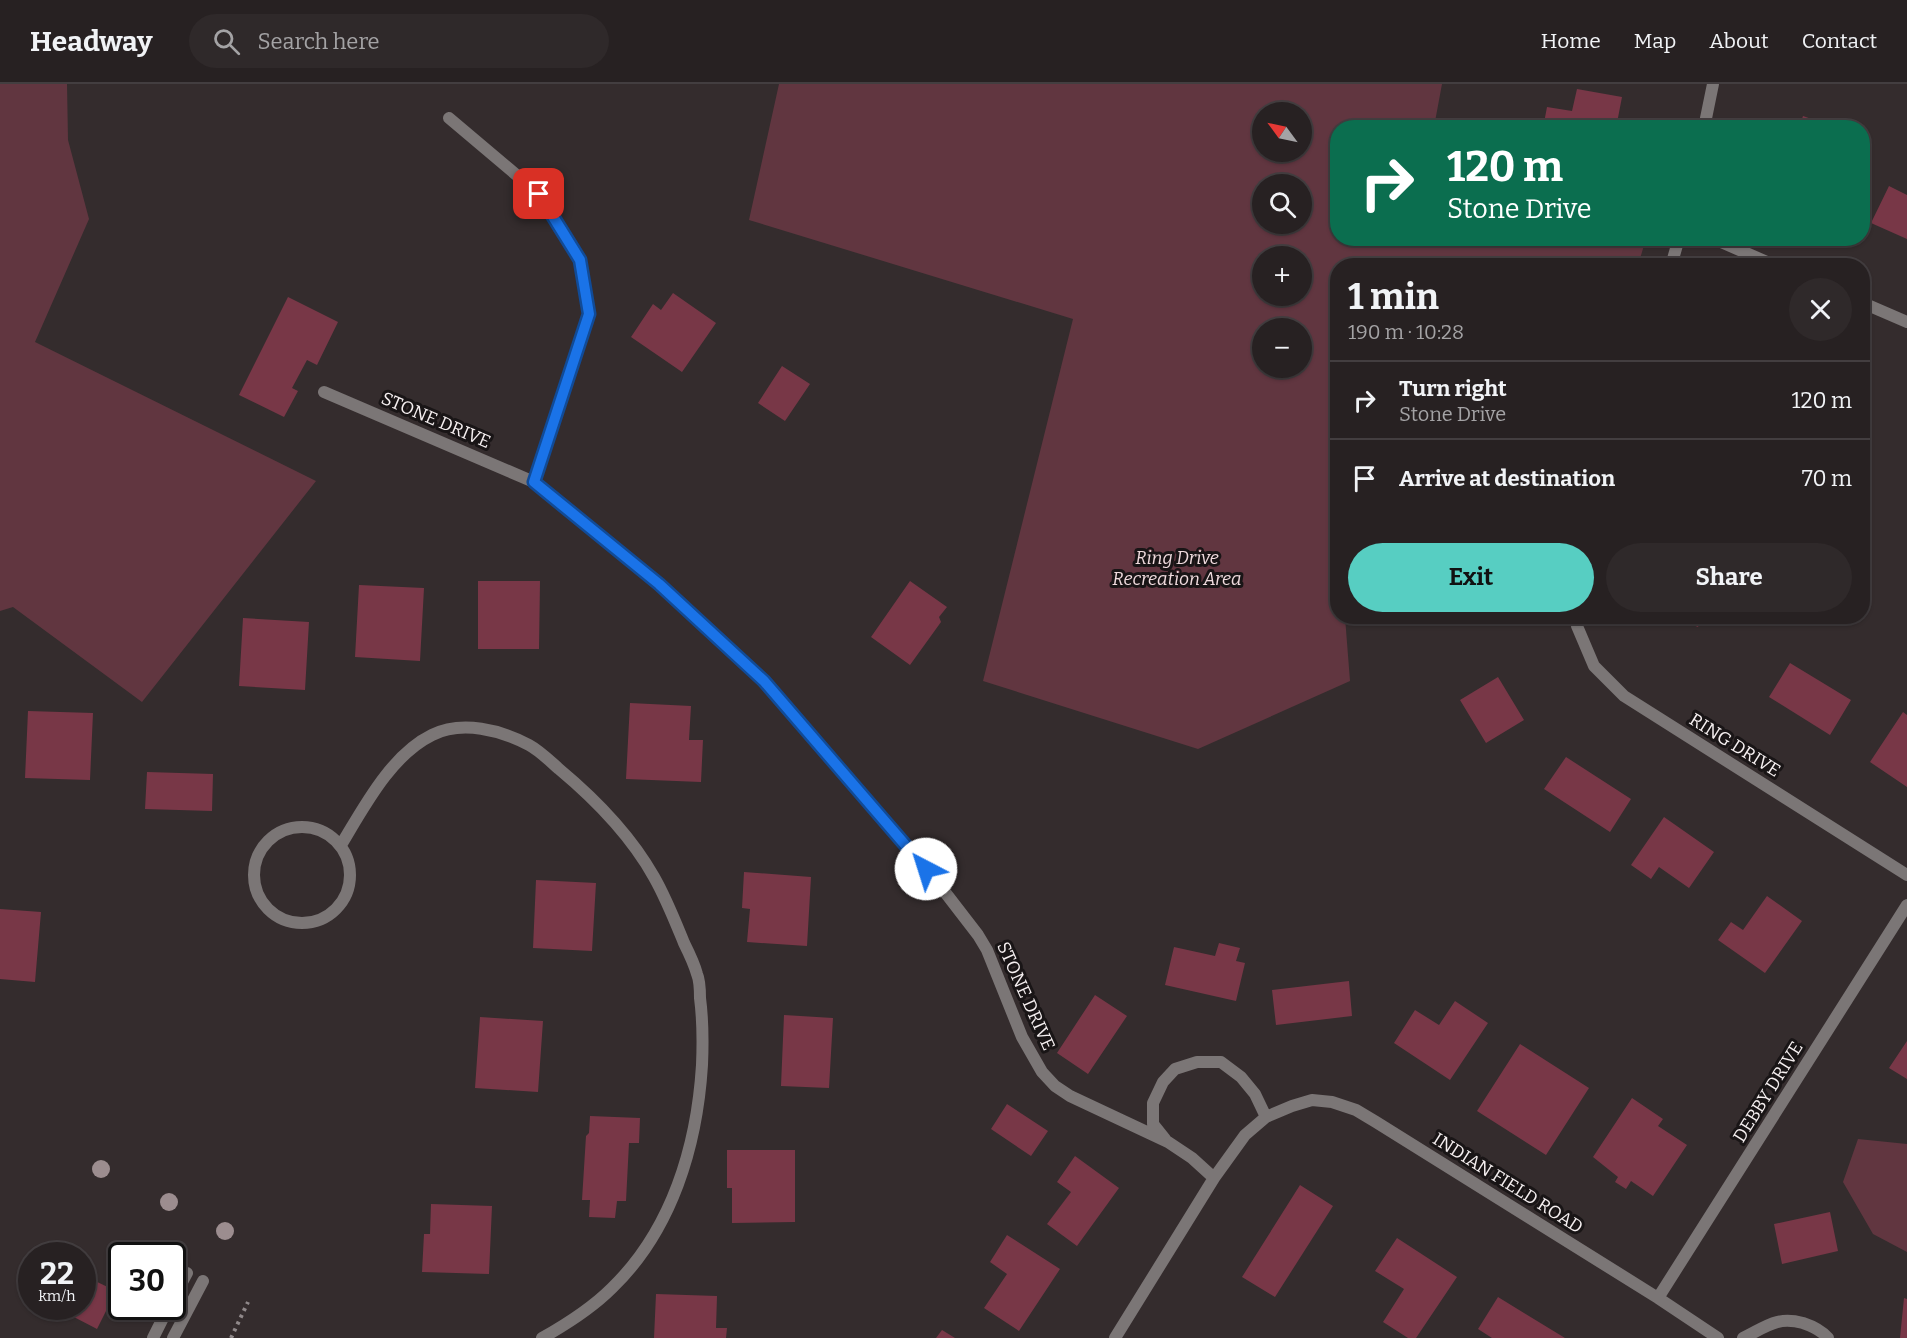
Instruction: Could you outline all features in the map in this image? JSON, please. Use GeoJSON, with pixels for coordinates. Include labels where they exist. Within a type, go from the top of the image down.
{"type":"FeatureCollection","features":[{"type":"Feature","properties":{"kind":"street"},"geometry":{"type":"LineString","coordinates":[[1706,120],[1713,84]]}},
{"type":"Feature","properties":{"kind":"street"},"geometry":{"type":"LineString","coordinates":[[449,118],[539,194],[580,260],[589,314],[534,482]]}},
{"type":"Feature","properties":{"kind":"street"},"geometry":{"type":"LineString","coordinates":[[1730,246],[1758,258]]}},
{"type":"Feature","properties":{"kind":"street"},"geometry":{"type":"LineString","coordinates":[[1870,306],[1907,322]]}},
{"type":"Feature","properties":{"kind":"street","name":"STONE DRIVE"},"geometry":{"type":"LineString","coordinates":[[324,392],[534,482],[659,584],[764,681],[941,887],[987,950],[1022,1037],[1048,1079],[1055,1086],[1086,1104],[1168,1142],[1192,1158],[1214,1178]]}},
{"type":"Feature","properties":{"kind":"street","name":"RING DRIVE"},"geometry":{"type":"LineString","coordinates":[[1577,624],[1594,666],[1624,696],[1907,875]]}},
{"type":"Feature","properties":{"kind":"street"},"geometry":{"type":"LineString","coordinates":[[341,845],[370,797],[390,771],[409,751],[432,735],[460,727],[488,730],[514,738],[532,747],[580,786],[629,840],[654,876],[698,975],[704,1031],[700,1089],[693,1138],[680,1182],[663,1217],[633,1265],[612,1288],[587,1309],[542,1338]]}},
{"type":"Feature","properties":{"kind":"street"},"geometry":{"type":"LineString","coordinates":[[297,826],[314,827],[329,834],[341,845],[348,859],[351,874],[348,890],[341,904],[330,915],[315,921],[300,923],[285,920],[271,912],[261,901],[255,885],[254,869],[259,853],[268,840],[281,830],[297,826]]}},
{"type":"Feature","properties":{"kind":"street","name":"DEBBY DRIVE"},"geometry":{"type":"LineString","coordinates":[[1658,1298],[1907,905]]}},
{"type":"Feature","properties":{"kind":"street"},"geometry":{"type":"LineString","coordinates":[[1168,1142],[1153,1124],[1153,1103],[1163,1082],[1175,1069],[1197,1062],[1221,1062],[1241,1077],[1256,1094],[1266,1117]]}},
{"type":"Feature","properties":{"kind":"street","name":"INDIAN FIELD ROAD"},"geometry":{"type":"LineString","coordinates":[[1115,1338],[1214,1178],[1245,1135],[1266,1117],[1312,1100],[1332,1102],[1356,1110],[1658,1298],[1718,1338]]}},
{"type":"Feature","properties":{"kind":"street"},"geometry":{"type":"LineString","coordinates":[[173,1338],[203,1281]]}},
{"type":"Feature","properties":{"kind":"street"},"geometry":{"type":"LineString","coordinates":[[153,1338],[163,1320]]}},
{"type":"Feature","properties":{"kind":"street"},"geometry":{"type":"LineString","coordinates":[[1743,1338],[1769,1324],[1783,1320],[1810,1325],[1828,1338]]}},
{"type":"Feature","properties":{"kind":"path"},"geometry":{"type":"LineString","coordinates":[[231,1338],[248,1302]]}},
{"type":"Feature","properties":{"kind":"green space"},"geometry":{"type":"Polygon","coordinates":[[[0,84],[67,84],[68,140],[89,219],[35,342],[316,481],[142,702],[13,607],[0,611],[0,84]]]}},
{"type":"Feature","properties":{"kind":"green space","name":"Ring Drive Recreation Area"},"geometry":{"type":"Polygon","coordinates":[[[779,84],[1442,84],[1435,120],[1330,120],[1330,246],[1644,246],[1640,258],[1330,258],[1330,624],[1346,624],[1350,681],[1198,749],[983,681],[1073,319],[749,220],[779,84]]]}},
{"type":"Feature","properties":{"kind":"green space"},"geometry":{"type":"Polygon","coordinates":[[[1858,1139],[1907,1144],[1907,1252],[1873,1234],[1843,1182],[1858,1139]]]}},
{"type":"Feature","properties":{"kind":"building"},"geometry":{"type":"Polygon","coordinates":[[[1577,89],[1622,97],[1618,120],[1545,120],[1547,107],[1572,111],[1577,89]]]}},
{"type":"Feature","properties":{"kind":"building"},"geometry":{"type":"Polygon","coordinates":[[[1803,116],[1814,120],[1802,120],[1803,116]]]}},
{"type":"Feature","properties":{"kind":"building"},"geometry":{"type":"Polygon","coordinates":[[[1889,186],[1907,195],[1907,239],[1871,223],[1889,186]]]}},
{"type":"Feature","properties":{"kind":"building"},"geometry":{"type":"Polygon","coordinates":[[[673,293],[716,323],[682,372],[631,337],[653,304],[661,310],[673,293]]]}},
{"type":"Feature","properties":{"kind":"building"},"geometry":{"type":"Polygon","coordinates":[[[288,297],[338,322],[317,365],[307,360],[292,388],[298,391],[284,417],[239,395],[288,297]]]}},
{"type":"Feature","properties":{"kind":"building"},"geometry":{"type":"Polygon","coordinates":[[[782,366],[810,384],[785,421],[758,403],[782,366]]]}},
{"type":"Feature","properties":{"kind":"building"},"geometry":{"type":"Polygon","coordinates":[[[478,581],[540,581],[539,649],[478,649],[478,581]]]}},
{"type":"Feature","properties":{"kind":"building"},"geometry":{"type":"Polygon","coordinates":[[[910,581],[947,607],[939,617],[941,622],[910,665],[871,637],[910,581]]]}},
{"type":"Feature","properties":{"kind":"building"},"geometry":{"type":"Polygon","coordinates":[[[359,585],[424,588],[420,661],[355,657],[359,585]]]}},
{"type":"Feature","properties":{"kind":"building"},"geometry":{"type":"Polygon","coordinates":[[[243,618],[309,622],[305,690],[239,686],[243,618]]]}},
{"type":"Feature","properties":{"kind":"building"},"geometry":{"type":"Polygon","coordinates":[[[1790,663],[1851,700],[1830,735],[1769,697],[1790,663]]]}},
{"type":"Feature","properties":{"kind":"building"},"geometry":{"type":"Polygon","coordinates":[[[1498,677],[1524,720],[1486,743],[1460,700],[1498,677]]]}},
{"type":"Feature","properties":{"kind":"building"},"geometry":{"type":"Polygon","coordinates":[[[630,703],[691,706],[689,740],[703,740],[701,782],[626,779],[630,703]]]}},
{"type":"Feature","properties":{"kind":"building"},"geometry":{"type":"Polygon","coordinates":[[[28,711],[93,713],[90,780],[25,778],[28,711]]]}},
{"type":"Feature","properties":{"kind":"building"},"geometry":{"type":"Polygon","coordinates":[[[1903,712],[1907,715],[1907,787],[1870,762],[1903,712]]]}},
{"type":"Feature","properties":{"kind":"building"},"geometry":{"type":"Polygon","coordinates":[[[1566,757],[1631,799],[1610,832],[1544,789],[1566,757]]]}},
{"type":"Feature","properties":{"kind":"building"},"geometry":{"type":"Polygon","coordinates":[[[147,772],[213,774],[212,811],[145,809],[147,772]]]}},
{"type":"Feature","properties":{"kind":"building"},"geometry":{"type":"Polygon","coordinates":[[[1664,817],[1714,852],[1689,888],[1659,867],[1651,879],[1631,865],[1664,817]]]}},
{"type":"Feature","properties":{"kind":"building"},"geometry":{"type":"Polygon","coordinates":[[[744,872],[811,877],[807,946],[747,942],[750,909],[742,908],[744,872]]]}},
{"type":"Feature","properties":{"kind":"building"},"geometry":{"type":"Polygon","coordinates":[[[536,880],[596,883],[592,951],[533,948],[536,880]]]}},
{"type":"Feature","properties":{"kind":"building"},"geometry":{"type":"Polygon","coordinates":[[[1767,896],[1802,921],[1765,973],[1718,940],[1731,922],[1743,930],[1767,896]]]}},
{"type":"Feature","properties":{"kind":"building"},"geometry":{"type":"Polygon","coordinates":[[[0,909],[41,912],[35,982],[0,979],[0,909]]]}},
{"type":"Feature","properties":{"kind":"building"},"geometry":{"type":"Polygon","coordinates":[[[1219,943],[1240,948],[1236,961],[1245,963],[1236,1001],[1165,985],[1174,947],[1215,956],[1219,943]]]}},
{"type":"Feature","properties":{"kind":"building"},"geometry":{"type":"Polygon","coordinates":[[[1349,981],[1352,1016],[1276,1025],[1272,990],[1349,981]]]}},
{"type":"Feature","properties":{"kind":"building"},"geometry":{"type":"Polygon","coordinates":[[[1095,995],[1127,1016],[1088,1074],[1057,1053],[1095,995]]]}},
{"type":"Feature","properties":{"kind":"building"},"geometry":{"type":"Polygon","coordinates":[[[1455,1001],[1488,1023],[1450,1080],[1394,1043],[1415,1010],[1439,1025],[1455,1001]]]}},
{"type":"Feature","properties":{"kind":"building"},"geometry":{"type":"Polygon","coordinates":[[[784,1015],[833,1018],[829,1088],[781,1086],[784,1015]]]}},
{"type":"Feature","properties":{"kind":"building"},"geometry":{"type":"Polygon","coordinates":[[[480,1017],[543,1021],[538,1092],[475,1088],[480,1017]]]}},
{"type":"Feature","properties":{"kind":"building"},"geometry":{"type":"Polygon","coordinates":[[[1907,1041],[1907,1079],[1889,1068],[1907,1041]]]}},
{"type":"Feature","properties":{"kind":"building"},"geometry":{"type":"Polygon","coordinates":[[[1520,1044],[1589,1088],[1546,1155],[1477,1111],[1520,1044]]]}},
{"type":"Feature","properties":{"kind":"building"},"geometry":{"type":"Polygon","coordinates":[[[1632,1098],[1663,1119],[1658,1126],[1687,1145],[1653,1196],[1631,1181],[1626,1189],[1615,1182],[1618,1177],[1593,1157],[1632,1098]]]}},
{"type":"Feature","properties":{"kind":"building"},"geometry":{"type":"Polygon","coordinates":[[[1007,1104],[1048,1131],[1031,1156],[991,1129],[1007,1104]]]}},
{"type":"Feature","properties":{"kind":"building"},"geometry":{"type":"Polygon","coordinates":[[[590,1116],[640,1118],[639,1143],[629,1143],[626,1201],[617,1201],[615,1218],[589,1217],[590,1200],[582,1200],[586,1136],[589,1133],[590,1116]]]}},
{"type":"Feature","properties":{"kind":"building"},"geometry":{"type":"Polygon","coordinates":[[[727,1150],[795,1150],[795,1222],[732,1223],[732,1188],[727,1188],[727,1150]]]}},
{"type":"Feature","properties":{"kind":"building"},"geometry":{"type":"Polygon","coordinates":[[[1075,1156],[1119,1188],[1077,1246],[1047,1224],[1071,1192],[1057,1182],[1075,1156]]]}},
{"type":"Feature","properties":{"kind":"building"},"geometry":{"type":"Polygon","coordinates":[[[1300,1185],[1333,1206],[1275,1297],[1242,1277],[1300,1185]]]}},
{"type":"Feature","properties":{"kind":"building"},"geometry":{"type":"Polygon","coordinates":[[[431,1204],[492,1206],[489,1274],[422,1272],[424,1234],[430,1234],[431,1204]]]}},
{"type":"Feature","properties":{"kind":"building"},"geometry":{"type":"Polygon","coordinates":[[[1830,1212],[1838,1251],[1782,1264],[1774,1224],[1830,1212]]]}},
{"type":"Feature","properties":{"kind":"building"},"geometry":{"type":"Polygon","coordinates":[[[1007,1235],[1060,1269],[1019,1331],[984,1308],[1007,1274],[990,1262],[1007,1235]]]}},
{"type":"Feature","properties":{"kind":"building"},"geometry":{"type":"Polygon","coordinates":[[[1397,1238],[1457,1277],[1416,1338],[1408,1338],[1383,1322],[1404,1289],[1375,1271],[1397,1238]]]}},
{"type":"Feature","properties":{"kind":"building"},"geometry":{"type":"Polygon","coordinates":[[[96,1281],[108,1287],[108,1307],[97,1329],[80,1320],[96,1320],[96,1281]]]}},
{"type":"Feature","properties":{"kind":"building"},"geometry":{"type":"Polygon","coordinates":[[[656,1294],[717,1296],[716,1328],[727,1328],[726,1338],[654,1338],[656,1294]]]}},
{"type":"Feature","properties":{"kind":"building"},"geometry":{"type":"Polygon","coordinates":[[[1498,1297],[1565,1338],[1492,1338],[1478,1329],[1498,1297]]]}},
{"type":"Feature","properties":{"kind":"building"},"geometry":{"type":"Polygon","coordinates":[[[1904,1298],[1907,1299],[1907,1338],[1900,1338],[1904,1298]]]}},
{"type":"Feature","properties":{"kind":"building"},"geometry":{"type":"Polygon","coordinates":[[[942,1330],[955,1338],[936,1338],[942,1330]]]}},
{"type":"Feature","properties":{"kind":"route"},"geometry":{"type":"LineString","coordinates":[[539,194],[580,260],[589,314],[534,482],[659,584],[764,681],[926,869]]}}]}
